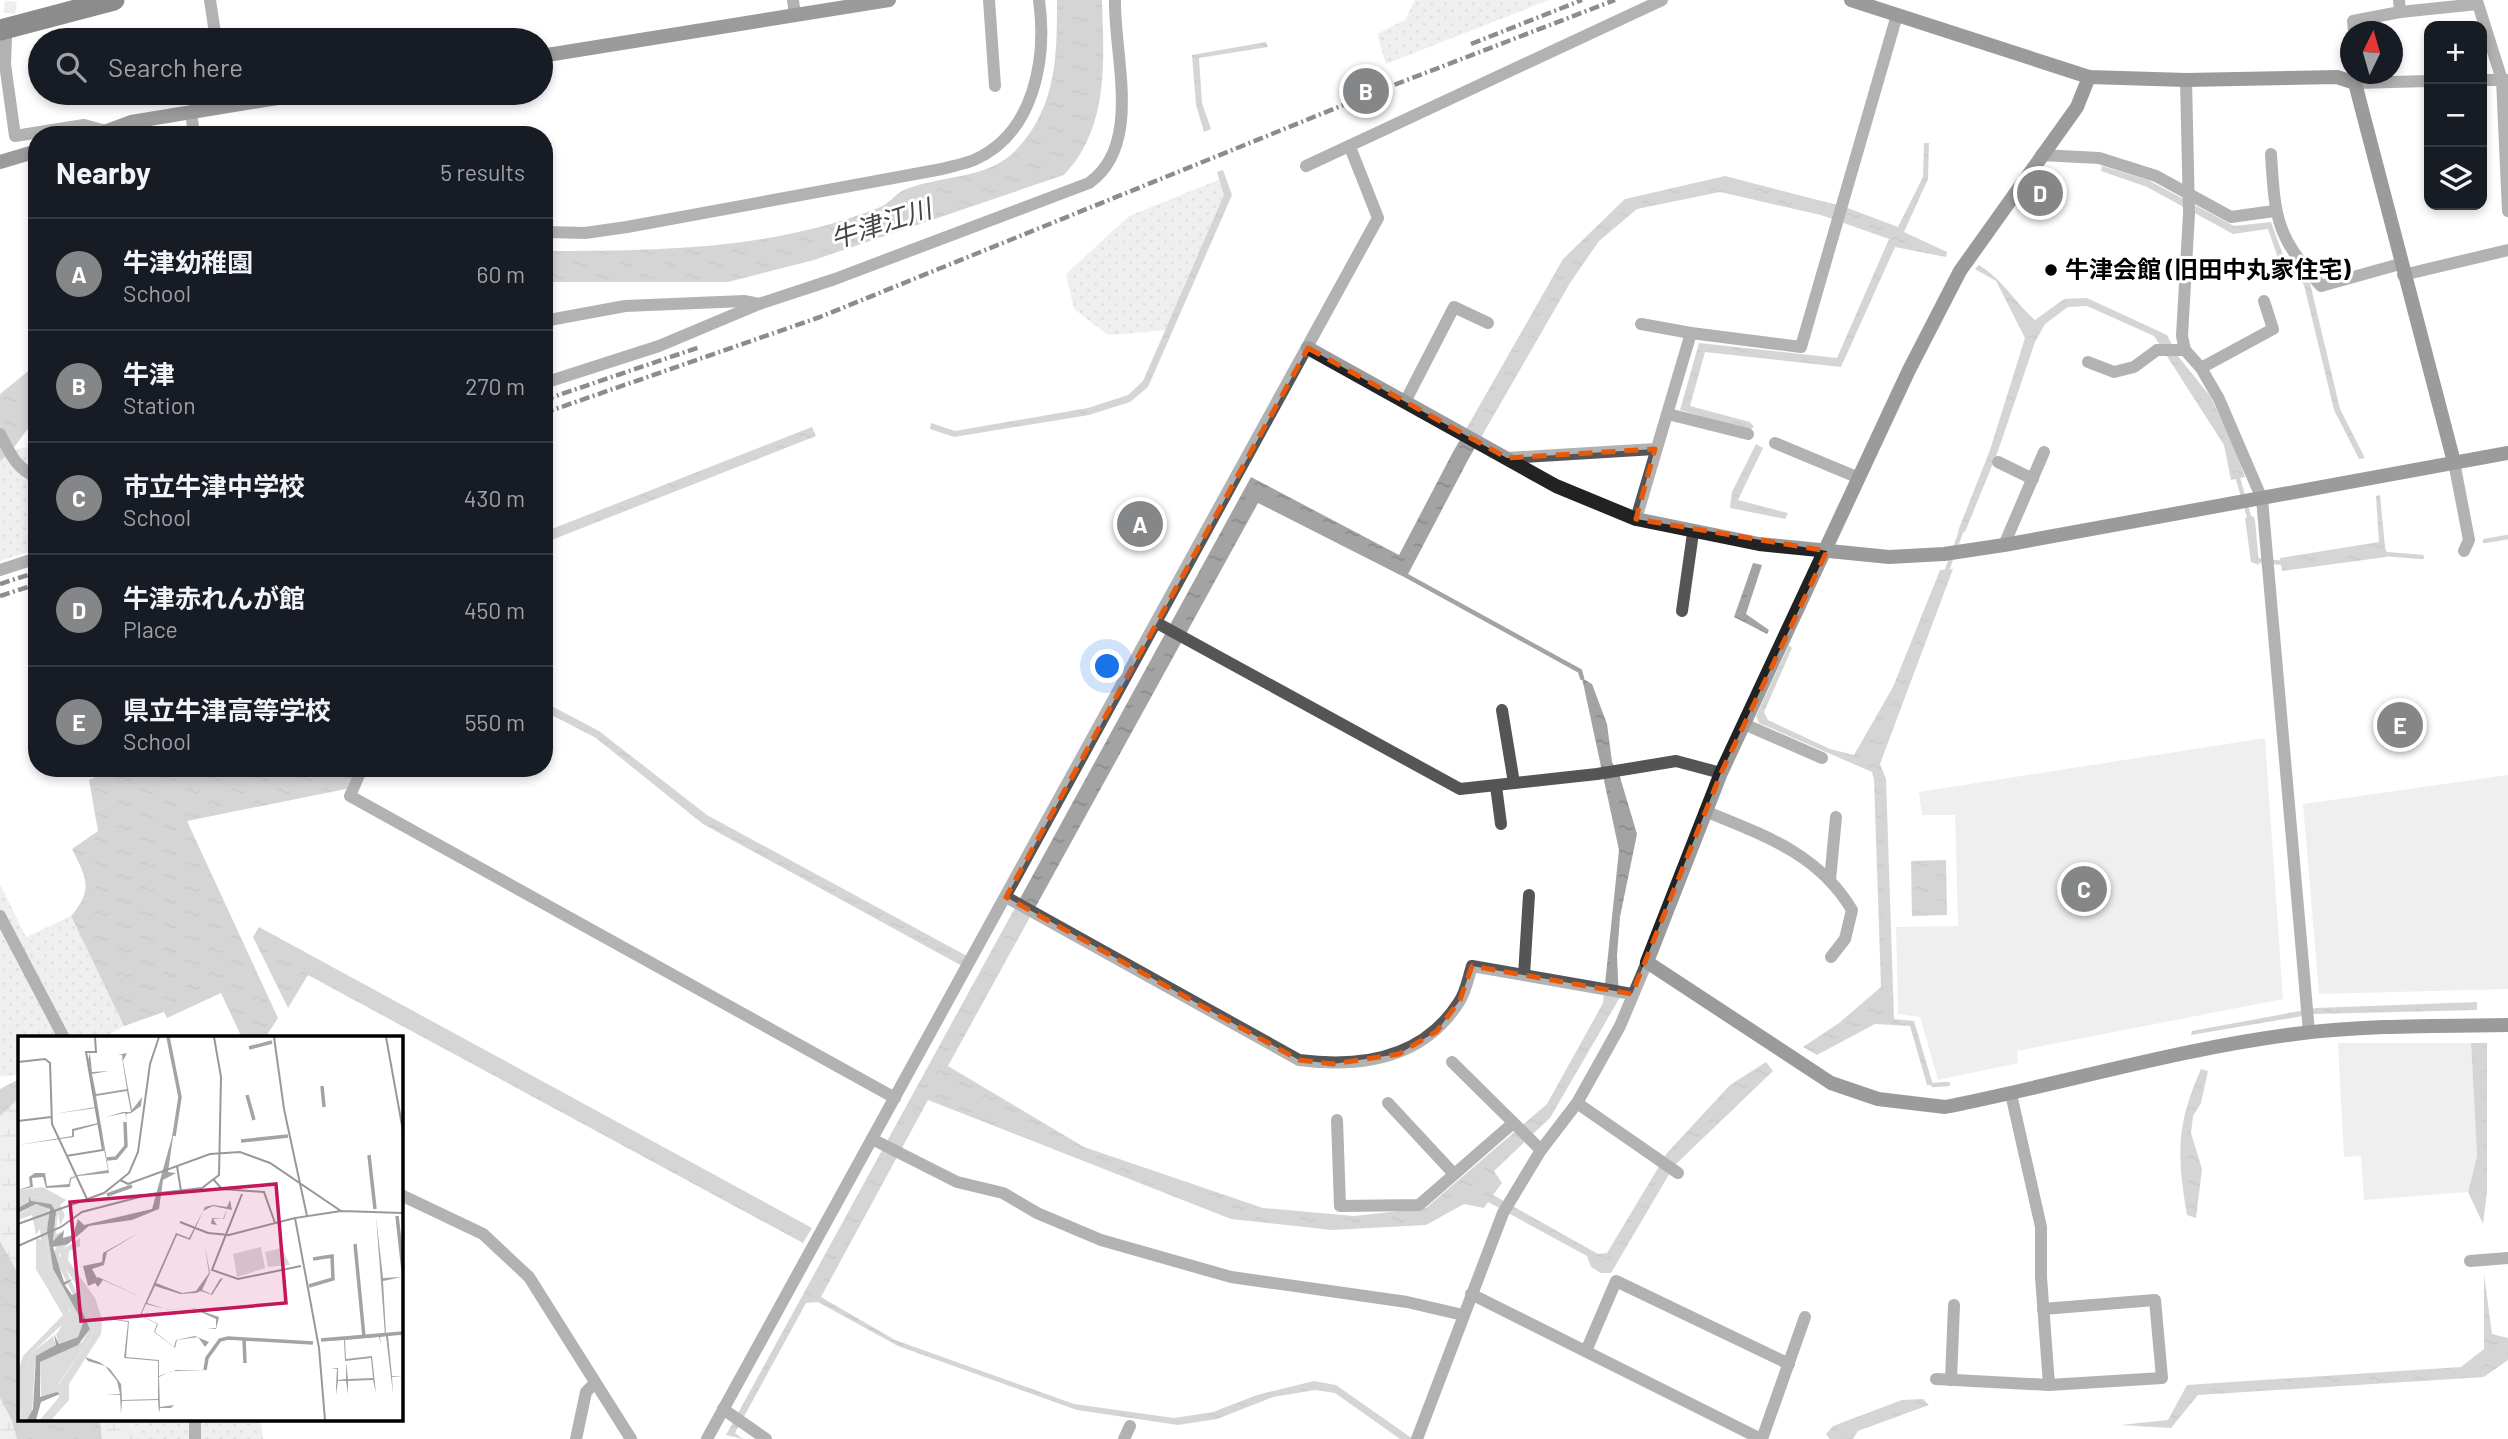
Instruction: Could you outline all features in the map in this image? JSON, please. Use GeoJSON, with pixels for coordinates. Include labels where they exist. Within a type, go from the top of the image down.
{"type":"FeatureCollection","features":[{"type":"Feature","properties":{"kind":"highway"},"geometry":{"type":"LineString","coordinates":[[3,34],[114,0]]}},
{"type":"Feature","properties":{"kind":"street"},"geometry":{"type":"LineString","coordinates":[[210,0],[214,28]]}},
{"type":"Feature","properties":{"kind":"street"},"geometry":{"type":"LineString","coordinates":[[793,0],[795,15]]}},
{"type":"Feature","properties":{"kind":"street"},"geometry":{"type":"LineString","coordinates":[[553,54],[889,0]]}},
{"type":"Feature","properties":{"kind":"street"},"geometry":{"type":"LineString","coordinates":[[989,0],[995,86]]}},
{"type":"Feature","properties":{"kind":"street"},"geometry":{"type":"LineString","coordinates":[[553,232],[585,233],[628,227],[943,169],[974,160],[1012,132],[1031,97],[1042,51],[1039,0]]}},
{"type":"Feature","properties":{"kind":"street"},"geometry":{"type":"LineString","coordinates":[[553,380],[659,346],[759,304],[835,279],[1089,183],[1105,172],[1114,155],[1123,103],[1114,34],[1115,0]]}},
{"type":"Feature","properties":{"kind":"street"},"geometry":{"type":"LineString","coordinates":[[1306,166],[1662,0]]}},
{"type":"Feature","properties":{"kind":"street"},"geometry":{"type":"LineString","coordinates":[[1851,0],[2089,77],[2186,80],[2340,77]]}},
{"type":"Feature","properties":{"kind":"street"},"geometry":{"type":"LineString","coordinates":[[2353,21],[2400,6],[2478,4],[2505,80],[2508,211]]}},
{"type":"Feature","properties":{"kind":"street"},"geometry":{"type":"LineString","coordinates":[[1641,324],[1801,347],[1897,15]]}},
{"type":"Feature","properties":{"kind":"street"},"geometry":{"type":"LineString","coordinates":[[3,34],[15,136],[28,134]]}},
{"type":"Feature","properties":{"kind":"street"},"geometry":{"type":"LineString","coordinates":[[1417,1438],[1503,1213],[1541,1150],[1577,1103],[1620,1026],[1721,774],[1859,478],[1960,271],[2077,107],[2089,77]]}},
{"type":"Feature","properties":{"kind":"street"},"geometry":{"type":"LineString","coordinates":[[2186,80],[2189,214],[2182,336],[2185,350],[2201,368],[2219,399],[2269,562],[2308,1026]]}},
{"type":"Feature","properties":{"kind":"street"},"geometry":{"type":"LineString","coordinates":[[2403,80],[2424,81]]}},
{"type":"Feature","properties":{"kind":"street"},"geometry":{"type":"LineString","coordinates":[[2487,80],[2505,80]]}},
{"type":"Feature","properties":{"kind":"street"},"geometry":{"type":"LineString","coordinates":[[2358,84],[2401,269],[2454,462],[2469,540],[2464,551]]}},
{"type":"Feature","properties":{"kind":"street"},"geometry":{"type":"LineString","coordinates":[[122,126],[208,105]]}},
{"type":"Feature","properties":{"kind":"street"},"geometry":{"type":"LineString","coordinates":[[191,111],[193,126]]}},
{"type":"Feature","properties":{"kind":"street"},"geometry":{"type":"LineString","coordinates":[[707,1439],[733,1416],[872,1139],[1378,218],[1350,147]]}},
{"type":"Feature","properties":{"kind":"street"},"geometry":{"type":"LineString","coordinates":[[0,162],[28,154]]}},
{"type":"Feature","properties":{"kind":"street"},"geometry":{"type":"LineString","coordinates":[[2272,154],[2274,211],[2292,254],[2321,286],[2508,250]]}},
{"type":"Feature","properties":{"kind":"street"},"geometry":{"type":"LineString","coordinates":[[2041,155],[2099,158],[2157,176],[2231,217],[2274,211]]}},
{"type":"Feature","properties":{"kind":"street"},"geometry":{"type":"LineString","coordinates":[[553,319],[625,306],[744,301],[759,304]]}},
{"type":"Feature","properties":{"kind":"street"},"geometry":{"type":"LineString","coordinates":[[2201,368],[2273,329],[2264,301]]}},
{"type":"Feature","properties":{"kind":"street"},"geometry":{"type":"LineString","coordinates":[[1406,400],[1454,307],[1488,323]]}},
{"type":"Feature","properties":{"kind":"street"},"geometry":{"type":"LineString","coordinates":[[1636,519],[1691,332]]}},
{"type":"Feature","properties":{"kind":"street"},"geometry":{"type":"LineString","coordinates":[[1308,348],[1589,502],[1636,519],[1693,533],[1889,557],[1944,554],[2004,545],[2508,453]]}},
{"type":"Feature","properties":{"kind":"street"},"geometry":{"type":"LineString","coordinates":[[2088,362],[2114,372],[2134,367],[2157,350],[2185,350]]}},
{"type":"Feature","properties":{"kind":"street"},"geometry":{"type":"LineString","coordinates":[[1668,414],[1748,434]]}},
{"type":"Feature","properties":{"kind":"street"},"geometry":{"type":"LineString","coordinates":[[0,434],[16,464],[28,474]]}},
{"type":"Feature","properties":{"kind":"street"},"geometry":{"type":"LineString","coordinates":[[1774,443],[1859,478]]}},
{"type":"Feature","properties":{"kind":"street"},"geometry":{"type":"LineString","coordinates":[[1507,458],[1655,449]]}},
{"type":"Feature","properties":{"kind":"street"},"geometry":{"type":"LineString","coordinates":[[2004,545],[2044,452]]}},
{"type":"Feature","properties":{"kind":"street"},"geometry":{"type":"LineString","coordinates":[[1998,462],[2033,478]]}},
{"type":"Feature","properties":{"kind":"street"},"geometry":{"type":"LineString","coordinates":[[1682,611],[1693,533]]}},
{"type":"Feature","properties":{"kind":"street"},"geometry":{"type":"LineString","coordinates":[[0,570],[28,561]]}},
{"type":"Feature","properties":{"kind":"street"},"geometry":{"type":"LineString","coordinates":[[1157,623],[1460,789],[1622,771],[1676,761],[1721,774]]}},
{"type":"Feature","properties":{"kind":"street"},"geometry":{"type":"LineString","coordinates":[[1502,710],[1514,783]]}},
{"type":"Feature","properties":{"kind":"street"},"geometry":{"type":"LineString","coordinates":[[1744,724],[1822,758]]}},
{"type":"Feature","properties":{"kind":"street"},"geometry":{"type":"LineString","coordinates":[[358,777],[350,796],[895,1098]]}},
{"type":"Feature","properties":{"kind":"street"},"geometry":{"type":"LineString","coordinates":[[1496,786],[1501,824]]}},
{"type":"Feature","properties":{"kind":"street"},"geometry":{"type":"LineString","coordinates":[[1705,811],[1790,846],[1830,880],[1852,910],[1845,939],[1830,957]]}},
{"type":"Feature","properties":{"kind":"street"},"geometry":{"type":"LineString","coordinates":[[1830,880],[1836,817]]}},
{"type":"Feature","properties":{"kind":"street"},"geometry":{"type":"LineString","coordinates":[[1524,975],[1529,895]]}},
{"type":"Feature","properties":{"kind":"street"},"geometry":{"type":"LineString","coordinates":[[1006,897],[1299,1060],[1333,1064],[1369,1062],[1399,1054],[1437,1031],[1460,1000],[1472,966],[1632,994]]}},
{"type":"Feature","properties":{"kind":"street"},"geometry":{"type":"LineString","coordinates":[[0,916],[63,1036]]}},
{"type":"Feature","properties":{"kind":"street"},"geometry":{"type":"LineString","coordinates":[[1647,962],[1831,1083],[1878,1099],[1945,1107],[2308,1026],[2508,1024]]}},
{"type":"Feature","properties":{"kind":"street"},"geometry":{"type":"LineString","coordinates":[[1452,1062],[1541,1150]]}},
{"type":"Feature","properties":{"kind":"street"},"geometry":{"type":"LineString","coordinates":[[2011,1094],[2041,1227],[2043,1309],[2049,1385]]}},
{"type":"Feature","properties":{"kind":"street"},"geometry":{"type":"LineString","coordinates":[[1388,1103],[1454,1174]]}},
{"type":"Feature","properties":{"kind":"street"},"geometry":{"type":"LineString","coordinates":[[1577,1103],[1678,1173]]}},
{"type":"Feature","properties":{"kind":"street"},"geometry":{"type":"LineString","coordinates":[[1337,1120],[1340,1206],[1419,1205],[1512,1124]]}},
{"type":"Feature","properties":{"kind":"street"},"geometry":{"type":"LineString","coordinates":[[872,1139],[957,1182],[1003,1193],[1037,1213],[1101,1240],[1231,1277],[1407,1302],[1463,1315]]}},
{"type":"Feature","properties":{"kind":"street"},"geometry":{"type":"LineString","coordinates":[[402,1195],[483,1234],[530,1277],[631,1439]]}},
{"type":"Feature","properties":{"kind":"street"},"geometry":{"type":"LineString","coordinates":[[2470,1261],[2508,1258]]}},
{"type":"Feature","properties":{"kind":"street"},"geometry":{"type":"LineString","coordinates":[[1586,1351],[1616,1281],[1789,1364]]}},
{"type":"Feature","properties":{"kind":"street"},"geometry":{"type":"LineString","coordinates":[[1471,1294],[1761,1439],[1805,1317]]}},
{"type":"Feature","properties":{"kind":"street"},"geometry":{"type":"LineString","coordinates":[[1936,1379],[2049,1385],[2162,1378],[2155,1300],[2043,1309]]}},
{"type":"Feature","properties":{"kind":"street"},"geometry":{"type":"LineString","coordinates":[[1951,1380],[1954,1305]]}},
{"type":"Feature","properties":{"kind":"street"},"geometry":{"type":"LineString","coordinates":[[576,1439],[586,1392],[595,1383]]}},
{"type":"Feature","properties":{"kind":"street"},"geometry":{"type":"LineString","coordinates":[[733,1416],[766,1439]]}},
{"type":"Feature","properties":{"kind":"street"},"geometry":{"type":"LineString","coordinates":[[1124,1439],[1129,1426]]}},
{"type":"Feature","properties":{"kind":"highlighted area"},"geometry":{"type":"Polygon","coordinates":[[[1308,348],[1507,458],[1655,449],[1636,519],[1827,551],[1721,773],[1632,994],[1472,966],[1460,1000],[1437,1031],[1399,1054],[1333,1064],[1299,1060],[1006,897],[1308,348]]]}},
{"type":"Feature","properties":{"kind":"green space"},"geometry":{"type":"Polygon","coordinates":[[[1415,0],[1549,0],[1386,64],[1377,34],[1405,20],[1415,0]]]}},
{"type":"Feature","properties":{"kind":"green space"},"geometry":{"type":"Polygon","coordinates":[[[1223,178],[1228,194],[1167,330],[1108,335],[1074,309],[1066,274],[1129,216],[1223,178]]]}},
{"type":"Feature","properties":{"kind":"green space"},"geometry":{"type":"Polygon","coordinates":[[[28,447],[28,552],[0,561],[0,461],[16,449],[28,447]]]}},
{"type":"Feature","properties":{"kind":"green space"},"geometry":{"type":"Polygon","coordinates":[[[2265,738],[2283,999],[2017,1051],[2018,1063],[1938,1080],[1920,1017],[1898,1014],[1896,927],[1958,926],[1955,815],[1922,815],[1919,792],[2265,738]]]}},
{"type":"Feature","properties":{"kind":"green space"},"geometry":{"type":"Polygon","coordinates":[[[2508,775],[2508,989],[2319,994],[2303,804],[2508,775]]]}},
{"type":"Feature","properties":{"kind":"green space"},"geometry":{"type":"Polygon","coordinates":[[[0,884],[26,937],[71,916],[124,1026],[106,1036],[18,1036],[18,1075],[0,1076],[0,884]]]}},
{"type":"Feature","properties":{"kind":"green space"},"geometry":{"type":"Polygon","coordinates":[[[2338,1043],[2471,1043],[2477,1156],[2468,1192],[2364,1200],[2361,1156],[2344,1157],[2338,1043]]]}},
{"type":"Feature","properties":{"kind":"green space"},"geometry":{"type":"Polygon","coordinates":[[[18,1099],[18,1273],[0,1241],[0,1116],[18,1099]]]}},
{"type":"Feature","properties":{"kind":"green space"},"geometry":{"type":"Polygon","coordinates":[[[0,1398],[12,1421],[17,1439],[0,1439],[0,1398]]]}},
{"type":"Feature","properties":{"kind":"green space"},"geometry":{"type":"Polygon","coordinates":[[[100,1422],[132,1422],[137,1439],[102,1439],[100,1422]]]}},
{"type":"Feature","properties":{"kind":"green space"},"geometry":{"type":"Polygon","coordinates":[[[132,1422],[261,1422],[263,1439],[137,1439],[132,1422]]]}},
{"type":"Feature","properties":{"kind":"water","name":"牛津江川"},"geometry":{"type":"Polygon","coordinates":[[[1057,0],[1102,0],[1101,93],[1089,137],[1079,157],[1064,175],[814,260],[728,282],[553,282],[553,251],[671,248],[756,240],[838,222],[878,208],[901,192],[918,185],[963,176],[992,166],[1017,149],[1040,115],[1052,79],[1057,0]]]}},
{"type":"Feature","properties":{"kind":"water"},"geometry":{"type":"Polygon","coordinates":[[[1266,42],[1268,47],[1199,58],[1202,103],[1211,129],[1204,132],[1196,105],[1192,55],[1266,42]]]}},
{"type":"Feature","properties":{"kind":"water"},"geometry":{"type":"Polygon","coordinates":[[[1924,143],[1929,143],[1928,179],[1904,232],[1947,252],[1946,257],[1895,247],[1841,367],[1705,352],[1690,406],[1750,422],[1754,427],[1748,431],[1680,410],[1699,343],[1837,358],[1889,239],[1821,215],[1720,192],[1637,209],[1599,241],[1570,283],[1468,460],[1406,578],[1258,503],[948,1066],[1084,1147],[1263,1208],[1354,1216],[1426,1208],[1547,1104],[1603,1003],[1619,850],[1582,678],[1592,684],[1607,724],[1612,762],[1620,777],[1637,834],[1620,917],[1617,956],[1619,999],[1550,1118],[1494,1171],[1502,1183],[1493,1195],[1598,1254],[1607,1253],[1667,1153],[1730,1085],[1766,1062],[1773,1071],[1674,1166],[1611,1273],[1601,1273],[1591,1267],[1587,1256],[1488,1202],[1484,1208],[1464,1204],[1426,1225],[1332,1230],[1231,1219],[928,1100],[821,1297],[895,1340],[1074,1404],[1174,1418],[1213,1412],[1257,1395],[1314,1381],[1336,1385],[1413,1439],[1400,1439],[1335,1393],[1315,1390],[1273,1397],[1217,1419],[1178,1425],[1077,1410],[898,1346],[818,1302],[806,1303],[735,1433],[743,1439],[726,1435],[1251,477],[1399,555],[1453,452],[1563,259],[1625,199],[1725,176],[1845,207],[1898,227],[1923,177],[1924,143]]]}},
{"type":"Feature","properties":{"kind":"water"},"geometry":{"type":"Polygon","coordinates":[[[2102,166],[2148,180],[2234,226],[2271,222],[2283,255],[2310,283],[2340,409],[2365,458],[2359,459],[2334,410],[2304,285],[2278,258],[2268,229],[2233,234],[2147,187],[2101,171],[2102,166]]]}},
{"type":"Feature","properties":{"kind":"water"},"geometry":{"type":"Polygon","coordinates":[[[1223,170],[1232,195],[1148,387],[1130,402],[1089,415],[954,437],[930,429],[931,423],[955,431],[1088,408],[1128,395],[1143,381],[1224,195],[1217,172],[1223,170]]]}},
{"type":"Feature","properties":{"kind":"water"},"geometry":{"type":"Polygon","coordinates":[[[1979,265],[1995,278],[2035,320],[2064,299],[2087,298],[2167,335],[2177,355],[2210,396],[2233,443],[2245,477],[2231,480],[2224,445],[2154,336],[2087,306],[2068,307],[2045,324],[2035,342],[1998,451],[1965,532],[1958,531],[1990,450],[2025,338],[1996,281],[1975,269],[1979,265]]]}},
{"type":"Feature","properties":{"kind":"water"},"geometry":{"type":"Polygon","coordinates":[[[28,371],[28,429],[0,461],[0,394],[28,371]]]}},
{"type":"Feature","properties":{"kind":"water"},"geometry":{"type":"Polygon","coordinates":[[[812,427],[816,436],[553,539],[553,528],[812,427]]]}},
{"type":"Feature","properties":{"kind":"water"},"geometry":{"type":"Polygon","coordinates":[[[1756,444],[1763,448],[1738,500],[1788,513],[1785,519],[1730,508],[1732,492],[1756,444]]]}},
{"type":"Feature","properties":{"kind":"water"},"geometry":{"type":"Polygon","coordinates":[[[2380,495],[2386,557],[2282,571],[2280,558],[2379,542],[2376,496],[2380,495]]]}},
{"type":"Feature","properties":{"kind":"water"},"geometry":{"type":"Polygon","coordinates":[[[2253,516],[2259,565],[2251,562],[2245,518],[2253,516]]]}},
{"type":"Feature","properties":{"kind":"water"},"geometry":{"type":"Polygon","coordinates":[[[1753,563],[1762,565],[1746,614],[1769,630],[1767,634],[1734,617],[1753,563]]]}},
{"type":"Feature","properties":{"kind":"water"},"geometry":{"type":"Polygon","coordinates":[[[1953,569],[1880,764],[1886,779],[1894,1019],[1914,1021],[1933,1085],[1927,1085],[1910,1026],[1875,1024],[1817,1055],[1803,1047],[1839,1023],[1881,987],[1874,780],[1872,772],[1759,723],[1756,716],[1789,645],[1792,648],[1764,712],[1768,720],[1830,749],[1854,755],[1893,687],[1940,570],[1953,569]]]}},
{"type":"Feature","properties":{"kind":"water"},"geometry":{"type":"Polygon","coordinates":[[[553,707],[599,731],[707,815],[967,956],[962,966],[703,824],[596,738],[553,716],[553,707]]]}},
{"type":"Feature","properties":{"kind":"water"},"geometry":{"type":"Polygon","coordinates":[[[96,777],[352,777],[346,789],[187,821],[278,1018],[266,1036],[241,1036],[221,993],[167,1018],[164,1012],[124,1026],[71,916],[85,891],[84,876],[72,849],[98,831],[89,780],[96,777]]]}},
{"type":"Feature","properties":{"kind":"water"},"geometry":{"type":"Polygon","coordinates":[[[1946,860],[1947,915],[1912,916],[1911,861],[1946,860]]]}},
{"type":"Feature","properties":{"kind":"water"},"geometry":{"type":"Polygon","coordinates":[[[259,927],[812,1228],[803,1243],[308,975],[288,1008],[253,937],[259,927]]]}},
{"type":"Feature","properties":{"kind":"water"},"geometry":{"type":"Polygon","coordinates":[[[2477,1002],[2477,1010],[2315,1014],[2191,1035],[2192,1031],[2316,1008],[2477,1002]]]}},
{"type":"Feature","properties":{"kind":"water"},"geometry":{"type":"Polygon","coordinates":[[[2471,1043],[2487,1043],[2487,1192],[2483,1224],[2468,1192],[2477,1156],[2471,1043]]]}},
{"type":"Feature","properties":{"kind":"water"},"geometry":{"type":"Polygon","coordinates":[[[2201,1069],[2208,1071],[2201,1103],[2193,1116],[2191,1133],[2202,1169],[2196,1218],[2187,1215],[2180,1157],[2187,1107],[2201,1069]]]}},
{"type":"Feature","properties":{"kind":"water"},"geometry":{"type":"Polygon","coordinates":[[[18,1080],[18,1099],[0,1116],[0,1089],[18,1080]]]}},
{"type":"Feature","properties":{"kind":"water"},"geometry":{"type":"Polygon","coordinates":[[[0,1241],[18,1273],[18,1422],[100,1422],[102,1439],[17,1439],[12,1421],[0,1398],[0,1241]]]}},
{"type":"Feature","properties":{"kind":"water"},"geometry":{"type":"Polygon","coordinates":[[[2484,1274],[2492,1334],[2508,1338],[2508,1360],[2484,1377],[2198,1395],[2171,1428],[2120,1425],[2168,1420],[2187,1385],[2461,1367],[2484,1349],[2484,1274]]]}},
{"type":"Feature","properties":{"kind":"water"},"geometry":{"type":"Polygon","coordinates":[[[1923,1399],[1929,1405],[1858,1431],[1853,1439],[1830,1439],[1826,1434],[1833,1426],[1902,1400],[1923,1399]]]}},
{"type":"Feature","properties":{"kind":"waterway"},"geometry":{"type":"LineString","coordinates":[[2237,475],[2250,520]]}},
{"type":"Feature","properties":{"kind":"waterway"},"geometry":{"type":"LineString","coordinates":[[1947,570],[1961,532]]}},
{"type":"Feature","properties":{"kind":"waterway"},"geometry":{"type":"LineString","coordinates":[[2485,541],[2508,537]]}},
{"type":"Feature","properties":{"kind":"waterway"},"geometry":{"type":"LineString","coordinates":[[2384,551],[2385,554],[2422,557]]}},
{"type":"Feature","properties":{"kind":"waterway"},"geometry":{"type":"LineString","coordinates":[[2255,560],[2284,563]]}},
{"type":"Feature","properties":{"kind":"waterway"},"geometry":{"type":"LineString","coordinates":[[1407,576],[1580,671],[1582,678]]}},
{"type":"Feature","properties":{"kind":"waterway"},"geometry":{"type":"LineString","coordinates":[[1933,1085],[1948,1084]]}},
{"type":"Feature","properties":{"kind":"tunnel"},"geometry":{"type":"LineString","coordinates":[[7,31],[11,0]]}},
{"type":"Feature","properties":{"kind":"railway"},"geometry":{"type":"LineString","coordinates":[[1471,44],[1582,0]]}},
{"type":"Feature","properties":{"kind":"railway"},"geometry":{"type":"LineString","coordinates":[[553,410],[820,317],[1368,95],[1615,0]]}},
{"type":"Feature","properties":{"kind":"railway"},"geometry":{"type":"LineString","coordinates":[[553,397],[700,347]]}},
{"type":"Feature","properties":{"kind":"railway"},"geometry":{"type":"LineString","coordinates":[[0,584],[28,575]]}},
{"type":"Feature","properties":{"kind":"railway"},"geometry":{"type":"LineString","coordinates":[[0,596],[28,587]]}},
{"type":"Feature","properties":{"kind":"place","name":"牛津"},"geometry":{"type":"Point","coordinates":[1366,91]}},
{"type":"Feature","properties":{"kind":"place","name":"牛津赤れんが館"},"geometry":{"type":"Point","coordinates":[2040,193]}},
{"type":"Feature","properties":{"kind":"place","name":"牛津会館 (旧田中丸家住宅)"},"geometry":{"type":"Point","coordinates":[2051,270]}},
{"type":"Feature","properties":{"kind":"place","name":"牛津幼稚園"},"geometry":{"type":"Point","coordinates":[1140,524]}},
{"type":"Feature","properties":{"kind":"place","name":"県立牛津高等学校"},"geometry":{"type":"Point","coordinates":[2400,725]}},
{"type":"Feature","properties":{"kind":"place","name":"市立牛津中学校"},"geometry":{"type":"Point","coordinates":[2084,889]}}]}
